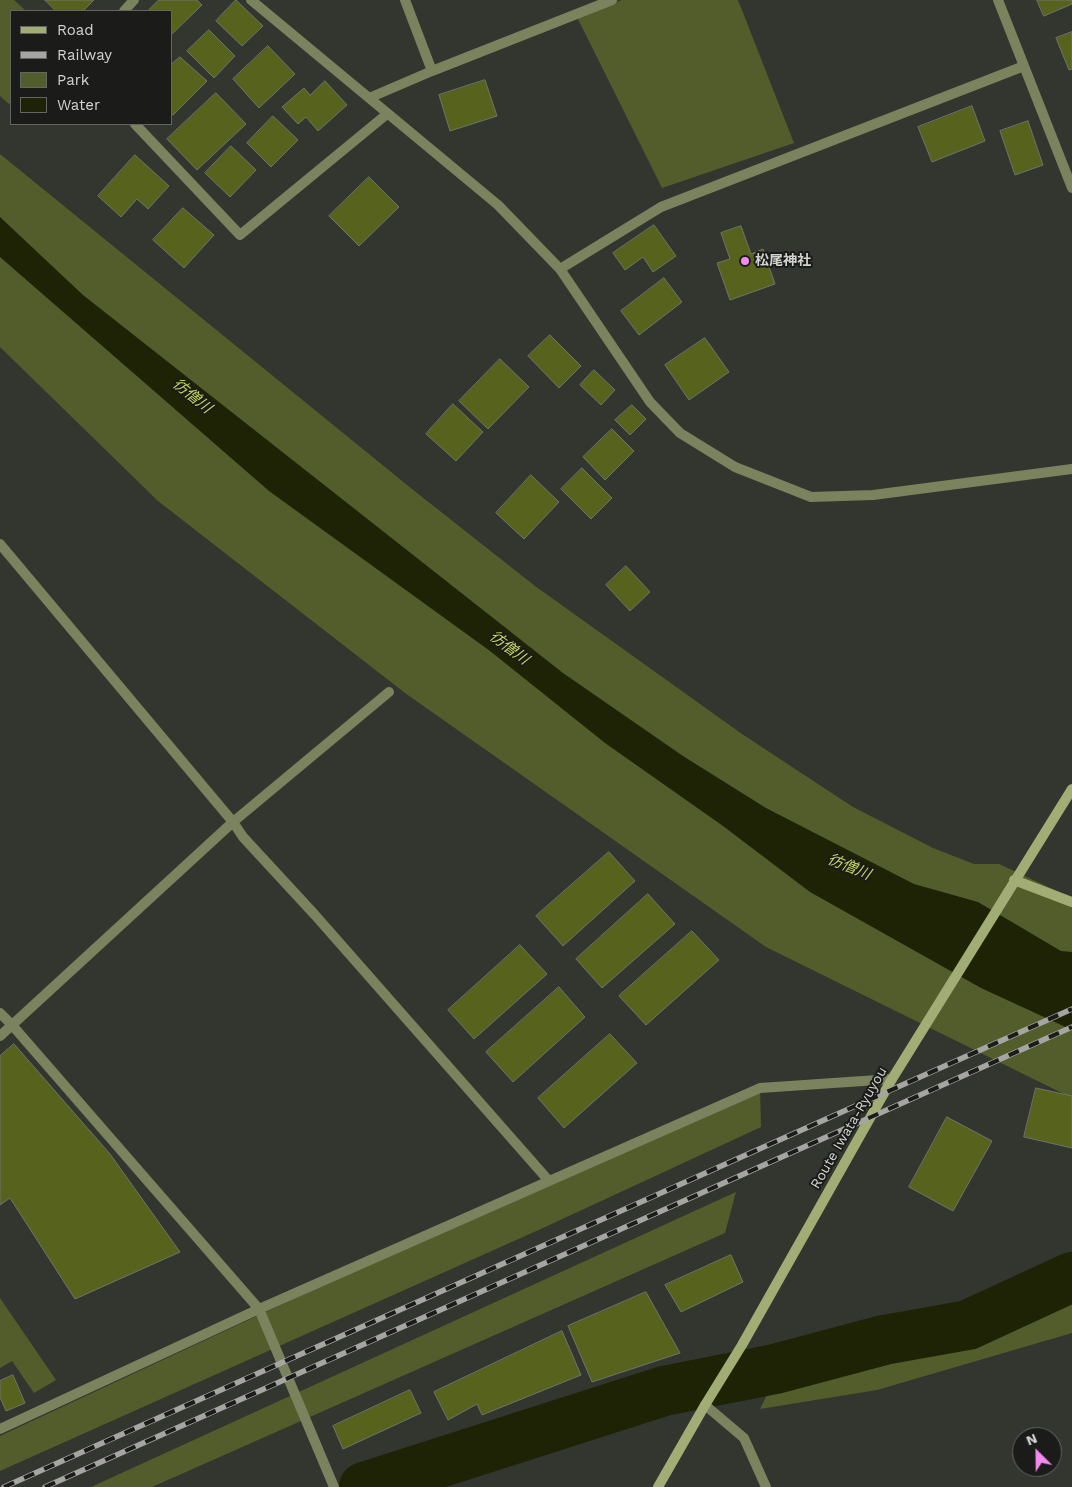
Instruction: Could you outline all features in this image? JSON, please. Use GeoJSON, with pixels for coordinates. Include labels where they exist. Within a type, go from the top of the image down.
{"type":"FeatureCollection","features":[{"type":"Feature","properties":{"kind":"main road","name":"Route Iwata-Ryuyou"},"geometry":{"type":"LineString","coordinates":[[658,1487],[742,1345],[892,1079],[1072,788]]}},
{"type":"Feature","properties":{"kind":"main road"},"geometry":{"type":"LineString","coordinates":[[1014,880],[1072,902]]}},
{"type":"Feature","properties":{"kind":"street"},"geometry":{"type":"LineString","coordinates":[[125,10],[134,0]]}},
{"type":"Feature","properties":{"kind":"street"},"geometry":{"type":"LineString","coordinates":[[251,0],[498,205],[560,269],[650,402],[680,433],[735,467],[812,497],[873,495],[1072,469]]}},
{"type":"Feature","properties":{"kind":"street"},"geometry":{"type":"LineString","coordinates":[[405,0],[432,71]]}},
{"type":"Feature","properties":{"kind":"street"},"geometry":{"type":"LineString","coordinates":[[369,98],[612,0]]}},
{"type":"Feature","properties":{"kind":"street"},"geometry":{"type":"LineString","coordinates":[[998,0],[1072,188]]}},
{"type":"Feature","properties":{"kind":"street"},"geometry":{"type":"LineString","coordinates":[[560,269],[661,206],[1024,66]]}},
{"type":"Feature","properties":{"kind":"street"},"geometry":{"type":"LineString","coordinates":[[136,125],[240,235],[388,114]]}},
{"type":"Feature","properties":{"kind":"street"},"geometry":{"type":"LineString","coordinates":[[0,544],[233,822],[243,837],[315,915],[549,1181]]}},
{"type":"Feature","properties":{"kind":"street"},"geometry":{"type":"LineString","coordinates":[[0,1036],[233,822],[389,692]]}},
{"type":"Feature","properties":{"kind":"street"},"geometry":{"type":"LineString","coordinates":[[0,1013],[259,1309],[334,1487]]}},
{"type":"Feature","properties":{"kind":"street"},"geometry":{"type":"LineString","coordinates":[[0,1428],[259,1309],[760,1088],[892,1079]]}},
{"type":"Feature","properties":{"kind":"street"},"geometry":{"type":"LineString","coordinates":[[705,1405],[744,1438],[766,1487]]}},
{"type":"Feature","properties":{"kind":"green space"},"geometry":{"type":"Polygon","coordinates":[[[0,0],[14,0],[25,10],[10,10],[10,103],[0,96],[0,0]]]}},
{"type":"Feature","properties":{"kind":"green space"},"geometry":{"type":"Polygon","coordinates":[[[622,0],[738,0],[794,143],[662,188],[576,15],[622,0]]]}},
{"type":"Feature","properties":{"kind":"green space"},"geometry":{"type":"Polygon","coordinates":[[[0,154],[412,489],[535,586],[742,734],[853,807],[933,848],[974,864],[999,864],[1072,898],[1072,1098],[766,947],[405,693],[158,501],[0,347],[0,154]]]}},
{"type":"Feature","properties":{"kind":"green space"},"geometry":{"type":"Polygon","coordinates":[[[760,1088],[761,1127],[543,1228],[0,1471],[0,1436],[501,1202],[760,1088]]]}},
{"type":"Feature","properties":{"kind":"green space"},"geometry":{"type":"Polygon","coordinates":[[[736,1192],[725,1233],[152,1487],[91,1487],[736,1192]]]}},
{"type":"Feature","properties":{"kind":"green space"},"geometry":{"type":"Polygon","coordinates":[[[1072,1252],[1072,1333],[877,1390],[760,1409],[795,1338],[964,1303],[1072,1252]]]}},
{"type":"Feature","properties":{"kind":"green space"},"geometry":{"type":"Polygon","coordinates":[[[0,1298],[56,1380],[34,1393],[12,1361],[0,1368],[0,1298]]]}},
{"type":"Feature","properties":{"kind":"water","name":"彷僧川"},"geometry":{"type":"Polygon","coordinates":[[[0,217],[83,295],[563,673],[683,756],[766,808],[914,884],[978,902],[1061,951],[1072,952],[1072,1030],[981,988],[810,892],[723,826],[605,743],[490,651],[269,491],[0,257],[0,217]]]}},
{"type":"Feature","properties":{"kind":"building"},"geometry":{"type":"Polygon","coordinates":[[[45,0],[94,0],[84,10],[55,10],[45,0]]]}},
{"type":"Feature","properties":{"kind":"building"},"geometry":{"type":"Polygon","coordinates":[[[159,0],[197,0],[202,5],[172,34],[172,10],[149,10],[159,0]]]}},
{"type":"Feature","properties":{"kind":"building"},"geometry":{"type":"Polygon","coordinates":[[[236,0],[263,26],[242,46],[216,21],[236,0]]]}},
{"type":"Feature","properties":{"kind":"building"},"geometry":{"type":"Polygon","coordinates":[[[1037,0],[1072,0],[1072,4],[1044,16],[1037,0]]]}},
{"type":"Feature","properties":{"kind":"building"},"geometry":{"type":"Polygon","coordinates":[[[209,30],[235,56],[214,78],[187,51],[209,30]]]}},
{"type":"Feature","properties":{"kind":"building"},"geometry":{"type":"Polygon","coordinates":[[[1072,32],[1072,69],[1069,70],[1056,38],[1072,32]]]}},
{"type":"Feature","properties":{"kind":"building"},"geometry":{"type":"Polygon","coordinates":[[[268,46],[295,74],[259,108],[233,79],[268,46]]]}},
{"type":"Feature","properties":{"kind":"building"},"geometry":{"type":"Polygon","coordinates":[[[180,57],[207,81],[173,115],[172,114],[172,64],[180,57]]]}},
{"type":"Feature","properties":{"kind":"building"},"geometry":{"type":"Polygon","coordinates":[[[485,80],[497,116],[450,131],[439,95],[485,80]]]}},
{"type":"Feature","properties":{"kind":"building"},"geometry":{"type":"Polygon","coordinates":[[[325,81],[347,105],[318,131],[306,117],[298,124],[282,107],[304,88],[310,95],[325,81]]]}},
{"type":"Feature","properties":{"kind":"building"},"geometry":{"type":"Polygon","coordinates":[[[216,93],[246,124],[197,170],[167,139],[216,93]]]}},
{"type":"Feature","properties":{"kind":"building"},"geometry":{"type":"Polygon","coordinates":[[[972,106],[985,141],[932,162],[918,127],[972,106]]]}},
{"type":"Feature","properties":{"kind":"building"},"geometry":{"type":"Polygon","coordinates":[[[273,116],[298,140],[271,167],[247,143],[273,116]]]}},
{"type":"Feature","properties":{"kind":"building"},"geometry":{"type":"Polygon","coordinates":[[[1028,121],[1043,165],[1015,175],[1000,131],[1028,121]]]}},
{"type":"Feature","properties":{"kind":"building"},"geometry":{"type":"Polygon","coordinates":[[[231,146],[256,170],[230,197],[205,173],[231,146]]]}},
{"type":"Feature","properties":{"kind":"building"},"geometry":{"type":"Polygon","coordinates":[[[135,155],[169,186],[148,209],[137,199],[121,217],[98,196],[135,155]]]}},
{"type":"Feature","properties":{"kind":"building"},"geometry":{"type":"Polygon","coordinates":[[[369,177],[399,207],[359,246],[329,216],[369,177]]]}},
{"type":"Feature","properties":{"kind":"building"},"geometry":{"type":"Polygon","coordinates":[[[183,208],[214,235],[184,268],[153,240],[183,208]]]}},
{"type":"Feature","properties":{"kind":"building"},"geometry":{"type":"Polygon","coordinates":[[[654,225],[676,256],[653,272],[643,257],[625,270],[613,253],[654,225]]]}},
{"type":"Feature","properties":{"kind":"building","name":"松尾神社"},"geometry":{"type":"Polygon","coordinates":[[[741,226],[751,254],[763,249],[775,284],[730,300],[717,263],[730,259],[721,233],[741,226]]]}},
{"type":"Feature","properties":{"kind":"building"},"geometry":{"type":"Polygon","coordinates":[[[664,278],[682,302],[639,335],[621,311],[664,278]]]}},
{"type":"Feature","properties":{"kind":"building"},"geometry":{"type":"Polygon","coordinates":[[[550,335],[581,366],[559,388],[528,356],[550,335]]]}},
{"type":"Feature","properties":{"kind":"building"},"geometry":{"type":"Polygon","coordinates":[[[705,338],[729,372],[689,400],[665,365],[705,338]]]}},
{"type":"Feature","properties":{"kind":"building"},"geometry":{"type":"Polygon","coordinates":[[[500,359],[529,387],[488,429],[459,401],[500,359]]]}},
{"type":"Feature","properties":{"kind":"building"},"geometry":{"type":"Polygon","coordinates":[[[594,370],[615,390],[601,405],[580,385],[594,370]]]}},
{"type":"Feature","properties":{"kind":"building"},"geometry":{"type":"Polygon","coordinates":[[[453,404],[483,432],[456,461],[426,434],[453,404]]]}},
{"type":"Feature","properties":{"kind":"building"},"geometry":{"type":"Polygon","coordinates":[[[632,405],[646,419],[630,435],[615,420],[632,405]]]}},
{"type":"Feature","properties":{"kind":"building"},"geometry":{"type":"Polygon","coordinates":[[[612,429],[634,451],[605,480],[583,457],[612,429]]]}},
{"type":"Feature","properties":{"kind":"building"},"geometry":{"type":"Polygon","coordinates":[[[582,468],[612,498],[591,519],[561,489],[582,468]]]}},
{"type":"Feature","properties":{"kind":"building"},"geometry":{"type":"Polygon","coordinates":[[[531,475],[559,502],[524,539],[496,513],[531,475]]]}},
{"type":"Feature","properties":{"kind":"building"},"geometry":{"type":"Polygon","coordinates":[[[626,566],[650,592],[630,611],[606,585],[626,566]]]}},
{"type":"Feature","properties":{"kind":"building"},"geometry":{"type":"Polygon","coordinates":[[[609,852],[635,881],[563,946],[536,916],[609,852]]]}},
{"type":"Feature","properties":{"kind":"building"},"geometry":{"type":"Polygon","coordinates":[[[648,894],[675,924],[602,988],[576,959],[648,894]]]}},
{"type":"Feature","properties":{"kind":"building"},"geometry":{"type":"Polygon","coordinates":[[[692,931],[719,960],[646,1025],[619,996],[692,931]]]}},
{"type":"Feature","properties":{"kind":"building"},"geometry":{"type":"Polygon","coordinates":[[[520,945],[547,974],[474,1039],[448,1010],[520,945]]]}},
{"type":"Feature","properties":{"kind":"building"},"geometry":{"type":"Polygon","coordinates":[[[559,987],[585,1017],[513,1082],[486,1052],[559,987]]]}},
{"type":"Feature","properties":{"kind":"building"},"geometry":{"type":"Polygon","coordinates":[[[610,1034],[637,1063],[564,1128],[538,1098],[610,1034]]]}},
{"type":"Feature","properties":{"kind":"building"},"geometry":{"type":"Polygon","coordinates":[[[14,1044],[110,1154],[180,1252],[75,1299],[10,1198],[0,1205],[0,1056],[14,1044]]]}},
{"type":"Feature","properties":{"kind":"building"},"geometry":{"type":"Polygon","coordinates":[[[1036,1088],[1072,1096],[1072,1148],[1024,1137],[1036,1088]]]}},
{"type":"Feature","properties":{"kind":"building"},"geometry":{"type":"Polygon","coordinates":[[[947,1117],[992,1141],[953,1211],[909,1187],[947,1117]]]}},
{"type":"Feature","properties":{"kind":"building"},"geometry":{"type":"Polygon","coordinates":[[[731,1255],[743,1282],[681,1312],[665,1285],[731,1255]]]}},
{"type":"Feature","properties":{"kind":"building"},"geometry":{"type":"Polygon","coordinates":[[[646,1292],[680,1353],[592,1382],[568,1326],[646,1292]]]}},
{"type":"Feature","properties":{"kind":"building"},"geometry":{"type":"Polygon","coordinates":[[[562,1331],[581,1375],[482,1415],[477,1404],[448,1420],[434,1392],[562,1331]]]}},
{"type":"Feature","properties":{"kind":"building"},"geometry":{"type":"Polygon","coordinates":[[[13,1375],[25,1403],[6,1411],[0,1397],[0,1381],[13,1375]]]}},
{"type":"Feature","properties":{"kind":"building"},"geometry":{"type":"Polygon","coordinates":[[[410,1390],[421,1413],[343,1449],[333,1426],[410,1390]]]}},
{"type":"Feature","properties":{"kind":"waterway"},"geometry":{"type":"LineString","coordinates":[[364,1487],[664,1391],[775,1369],[884,1340],[968,1325],[1072,1277]]}},
{"type":"Feature","properties":{"kind":"railway"},"geometry":{"type":"LineString","coordinates":[[4,1487],[1072,1009]]}},
{"type":"Feature","properties":{"kind":"railway"},"geometry":{"type":"LineString","coordinates":[[45,1487],[1072,1027]]}},
{"type":"Feature","properties":{"kind":"place","name":"松尾神社"},"geometry":{"type":"Point","coordinates":[745,261]}}]}
